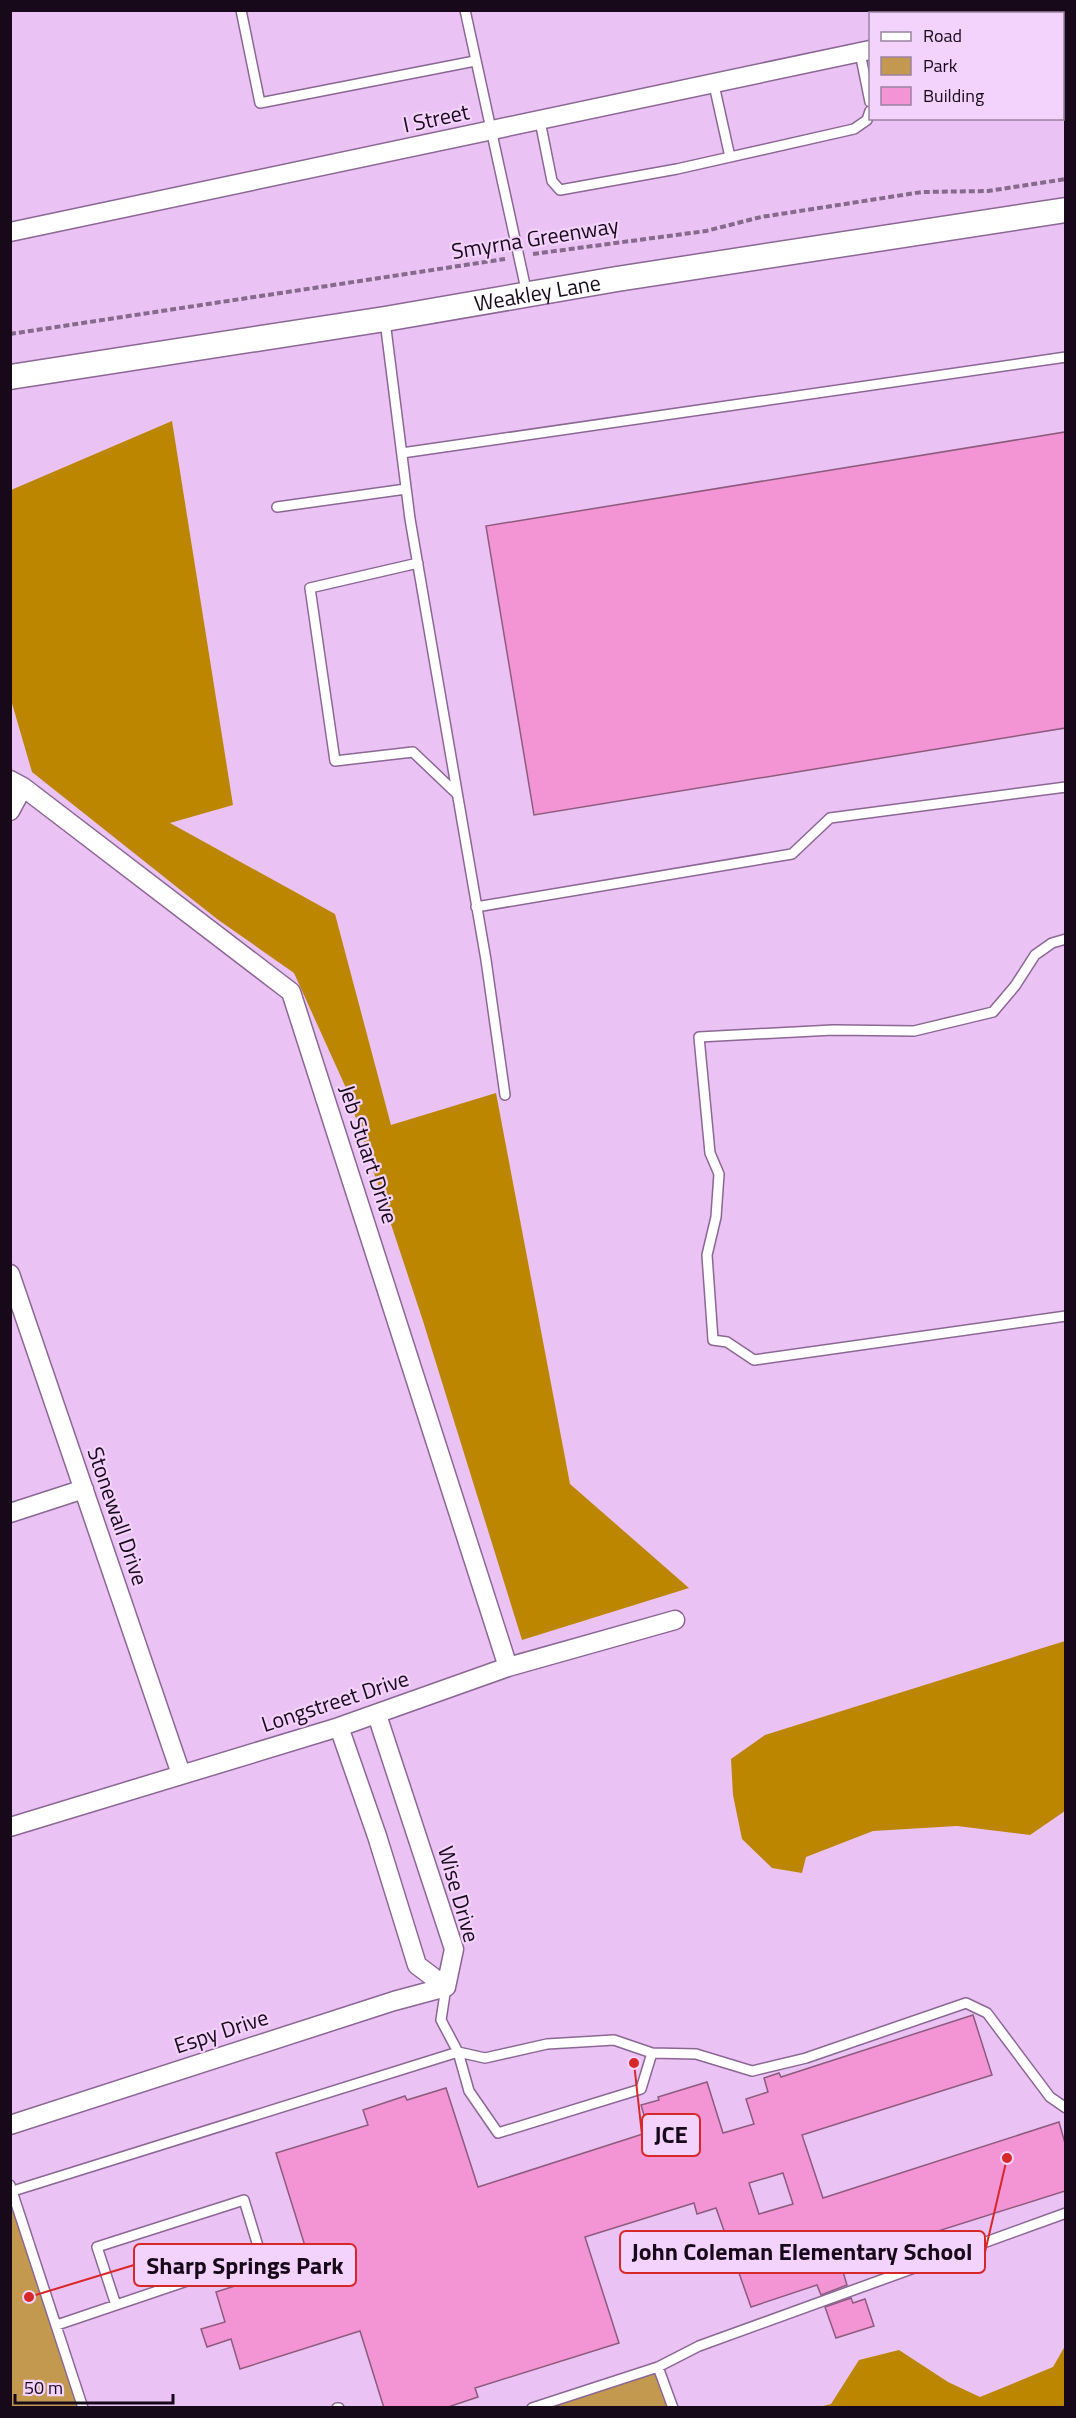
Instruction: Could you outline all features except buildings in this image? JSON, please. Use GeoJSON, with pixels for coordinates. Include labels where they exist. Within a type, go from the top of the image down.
{"type":"FeatureCollection","features":[{"type":"Feature","properties":{"kind":"main road","name":"Weakley Lane"},"geometry":{"type":"LineString","coordinates":[[10,377],[1065,210]]}},
{"type":"Feature","properties":{"kind":"street"},"geometry":{"type":"LineString","coordinates":[[1064,10],[1065,17]]}},
{"type":"Feature","properties":{"kind":"street","name":"I Street"},"geometry":{"type":"LineString","coordinates":[[10,232],[714,85],[865,51]]}},
{"type":"Feature","properties":{"kind":"street"},"geometry":{"type":"LineString","coordinates":[[10,811],[17,784]]}},
{"type":"Feature","properties":{"kind":"street","name":"Jeb Stuart Drive"},"geometry":{"type":"LineString","coordinates":[[17,784],[291,992],[508,1667]]}},
{"type":"Feature","properties":{"kind":"street","name":"Stonewall Drive"},"geometry":{"type":"LineString","coordinates":[[10,1274],[181,1774]]}},
{"type":"Feature","properties":{"kind":"street"},"geometry":{"type":"LineString","coordinates":[[10,1513],[84,1490]]}},
{"type":"Feature","properties":{"kind":"street","name":"Longstreet Drive"},"geometry":{"type":"LineString","coordinates":[[10,1827],[339,1727],[508,1667],[675,1620]]}},
{"type":"Feature","properties":{"kind":"street","name":"Wise Drive"},"geometry":{"type":"LineString","coordinates":[[377,1714],[454,1949],[446,1987]]}},
{"type":"Feature","properties":{"kind":"street"},"geometry":{"type":"LineString","coordinates":[[339,1727],[377,1836],[417,1965],[446,1987]]}},
{"type":"Feature","properties":{"kind":"street","name":"Espy Drive"},"geometry":{"type":"LineString","coordinates":[[10,2125],[394,2001],[446,1987]]}},
{"type":"Feature","properties":{"kind":"lane"},"geometry":{"type":"LineString","coordinates":[[241,10],[260,103],[475,61]]}},
{"type":"Feature","properties":{"kind":"lane"},"geometry":{"type":"LineString","coordinates":[[465,10],[527,294]]}},
{"type":"Feature","properties":{"kind":"lane"},"geometry":{"type":"LineString","coordinates":[[865,51],[869,92]]}},
{"type":"Feature","properties":{"kind":"lane"},"geometry":{"type":"LineString","coordinates":[[714,85],[730,157]]}},
{"type":"Feature","properties":{"kind":"lane"},"geometry":{"type":"LineString","coordinates":[[540,121],[552,181],[560,190],[677,169],[854,129],[867,120],[869,114]]}},
{"type":"Feature","properties":{"kind":"lane"},"geometry":{"type":"LineString","coordinates":[[385,319],[406,489],[486,960],[505,1095]]}},
{"type":"Feature","properties":{"kind":"lane"},"geometry":{"type":"LineString","coordinates":[[402,453],[1065,357]]}},
{"type":"Feature","properties":{"kind":"lane"},"geometry":{"type":"LineString","coordinates":[[277,507],[406,489]]}},
{"type":"Feature","properties":{"kind":"lane"},"geometry":{"type":"LineString","coordinates":[[418,563],[310,588],[335,761],[413,752],[456,793]]}},
{"type":"Feature","properties":{"kind":"lane"},"geometry":{"type":"LineString","coordinates":[[476,907],[792,854],[830,818],[1065,787]]}},
{"type":"Feature","properties":{"kind":"lane"},"geometry":{"type":"LineString","coordinates":[[1065,939],[1052,943],[1035,955],[1015,986],[993,1012],[914,1032],[833,1030],[699,1037],[710,1153],[719,1174],[716,1217],[707,1255],[713,1340],[727,1342],[754,1360],[1065,1316]]}},
{"type":"Feature","properties":{"kind":"lane"},"geometry":{"type":"LineString","coordinates":[[446,1987],[441,2020],[458,2052],[469,2091],[498,2133],[641,2089],[651,2053]]}},
{"type":"Feature","properties":{"kind":"lane"},"geometry":{"type":"LineString","coordinates":[[83,2408],[12,2188],[458,2052],[485,2058],[547,2044],[614,2040],[651,2053],[696,2054],[752,2071],[806,2058],[966,2003],[987,2013],[1050,2097],[1065,2108]]}},
{"type":"Feature","properties":{"kind":"lane"},"geometry":{"type":"LineString","coordinates":[[57,2325],[261,2256],[244,2200],[98,2247],[116,2305]]}},
{"type":"Feature","properties":{"kind":"lane"},"geometry":{"type":"LineString","coordinates":[[532,2408],[658,2367],[699,2346],[1065,2213]]}},
{"type":"Feature","properties":{"kind":"lane"},"geometry":{"type":"LineString","coordinates":[[658,2367],[674,2408]]}},
{"type":"Feature","properties":{"kind":"path","name":"Smyrna Greenway"},"geometry":{"type":"LineString","coordinates":[[10,334],[565,248],[706,231],[761,217],[922,192],[988,191],[1065,179]]}},
{"type":"Feature","properties":{"kind":"green space"},"geometry":{"type":"Polygon","coordinates":[[[11,2187],[83,2407],[11,2407],[11,2187]]]}},
{"type":"Feature","properties":{"kind":"green space"},"geometry":{"type":"Polygon","coordinates":[[[658,2367],[673,2408],[532,2408],[658,2367]]]}},
{"type":"Feature","properties":{"kind":"shaded area"},"geometry":{"type":"Polygon","coordinates":[[[172,421],[233,805],[170,823],[335,914],[391,1125],[496,1093],[570,1484],[689,1588],[522,1640],[423,1321],[346,1088],[294,973],[217,919],[32,772],[11,700],[11,490],[172,421]]]}},
{"type":"Feature","properties":{"kind":"shaded area"},"geometry":{"type":"Polygon","coordinates":[[[1065,1641],[1065,1811],[1030,1835],[957,1826],[873,1831],[806,1857],[802,1873],[772,1868],[742,1839],[733,1795],[731,1759],[765,1735],[1065,1641]]]}},
{"type":"Feature","properties":{"kind":"shaded area"},"geometry":{"type":"Polygon","coordinates":[[[1065,2346],[1065,2407],[819,2407],[831,2404],[859,2360],[899,2350],[948,2382],[980,2397],[1053,2367],[1065,2346]]]}},
{"type":"Feature","properties":{"kind":"place","name":"JCE"},"geometry":{"type":"Point","coordinates":[634,2063]}},
{"type":"Feature","properties":{"kind":"place","name":"John Coleman Elementary School"},"geometry":{"type":"Point","coordinates":[1007,2158]}},
{"type":"Feature","properties":{"kind":"place","name":"Sharp Springs Park"},"geometry":{"type":"Point","coordinates":[29,2297]}}]}
